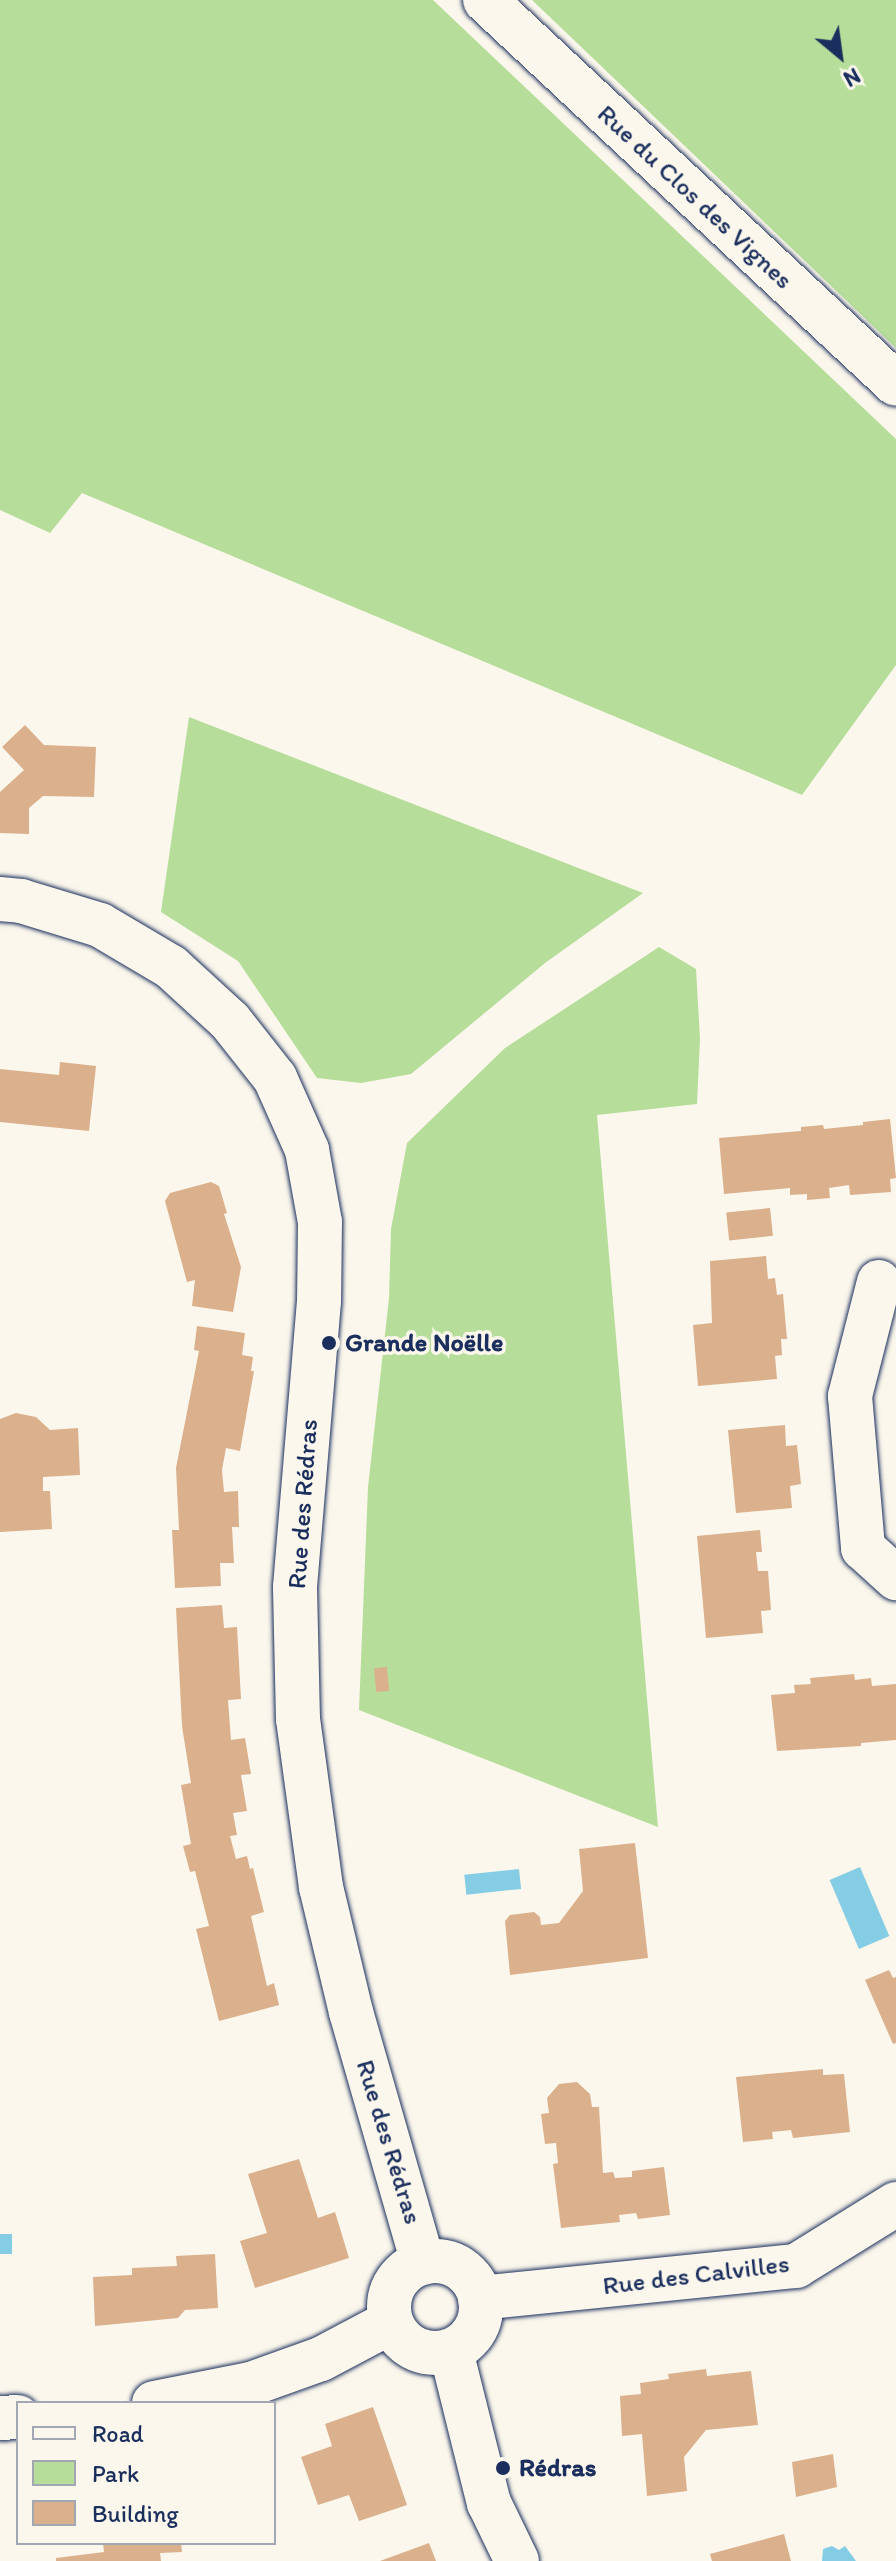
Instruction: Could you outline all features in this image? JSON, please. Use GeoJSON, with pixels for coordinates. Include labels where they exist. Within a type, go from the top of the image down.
{"type":"FeatureCollection","features":[{"type":"Feature","properties":{"kind":"street","name":"Rue du Clos des Vignes"},"geometry":{"type":"LineString","coordinates":[[490,4],[896,384]]}},
{"type":"Feature","properties":{"kind":"street","name":"Rue des Rédras"},"geometry":{"type":"LineString","coordinates":[[0,899],[21,901],[100,925],[171,967],[230,1021],[275,1078],[307,1150],[320,1222],[319,1285],[295,1588],[298,1719],[321,1887],[351,2012],[423,2263]]}},
{"type":"Feature","properties":{"kind":"street"},"geometry":{"type":"LineString","coordinates":[[879,1282],[850,1396],[863,1548],[896,1578]]}},
{"type":"Feature","properties":{"kind":"street","name":"Rue des Calvilles"},"geometry":{"type":"LineString","coordinates":[[480,2298],[796,2266],[896,2204]]}},
{"type":"Feature","properties":{"kind":"street"},"geometry":{"type":"LineString","coordinates":[[423,2263],[453,2264],[475,2284],[480,2298],[478,2324],[462,2345],[451,2351],[436,2354],[408,2346],[391,2322],[390,2292],[409,2269],[423,2263]]}},
{"type":"Feature","properties":{"kind":"street"},"geometry":{"type":"LineString","coordinates":[[164,2401],[251,2384],[321,2359],[391,2322]]}},
{"type":"Feature","properties":{"kind":"street"},"geometry":{"type":"LineString","coordinates":[[451,2351],[489,2503],[517,2561]]}},
{"type":"Feature","properties":{"kind":"green space"},"geometry":{"type":"Polygon","coordinates":[[[0,0],[433,0],[896,439],[896,665],[802,795],[82,493],[50,533],[0,510],[0,0]]]}},
{"type":"Feature","properties":{"kind":"green space"},"geometry":{"type":"Polygon","coordinates":[[[532,0],[896,0],[896,348],[532,0]]]}},
{"type":"Feature","properties":{"kind":"green space"},"geometry":{"type":"Polygon","coordinates":[[[189,717],[643,893],[545,963],[411,1074],[361,1083],[317,1078],[238,961],[161,912],[189,717]]]}},
{"type":"Feature","properties":{"kind":"green space"},"geometry":{"type":"Polygon","coordinates":[[[659,947],[696,969],[700,1039],[697,1104],[597,1115],[658,1827],[359,1710],[368,1487],[389,1298],[391,1229],[407,1143],[505,1048],[659,947]]]}},
{"type":"Feature","properties":{"kind":"water"},"geometry":{"type":"Polygon","coordinates":[[[860,1867],[889,1936],[859,1949],[830,1880],[860,1867]]]}},
{"type":"Feature","properties":{"kind":"water"},"geometry":{"type":"Polygon","coordinates":[[[519,1869],[521,1889],[466,1895],[464,1875],[519,1869]]]}},
{"type":"Feature","properties":{"kind":"water"},"geometry":{"type":"Polygon","coordinates":[[[0,2234],[12,2234],[12,2254],[0,2254],[0,2234]]]}},
{"type":"Feature","properties":{"kind":"water"},"geometry":{"type":"Polygon","coordinates":[[[832,2546],[839,2550],[845,2546],[856,2561],[822,2561],[823,2549],[832,2546]]]}},
{"type":"Feature","properties":{"kind":"building"},"geometry":{"type":"Polygon","coordinates":[[[25,725],[44,745],[96,747],[94,797],[43,796],[29,808],[29,834],[0,833],[0,792],[24,770],[2,747],[25,725]]]}},
{"type":"Feature","properties":{"kind":"building"},"geometry":{"type":"Polygon","coordinates":[[[60,1062],[96,1066],[89,1131],[0,1122],[0,1069],[59,1075],[60,1062]]]}},
{"type":"Feature","properties":{"kind":"building"},"geometry":{"type":"Polygon","coordinates":[[[890,1119],[896,1178],[890,1179],[891,1192],[850,1195],[849,1185],[829,1188],[830,1198],[807,1200],[807,1194],[790,1195],[790,1188],[724,1194],[719,1138],[801,1131],[801,1127],[823,1125],[824,1129],[863,1125],[863,1122],[890,1119]]]}},
{"type":"Feature","properties":{"kind":"building"},"geometry":{"type":"Polygon","coordinates":[[[211,1182],[219,1186],[227,1213],[224,1214],[241,1267],[233,1312],[192,1306],[195,1280],[187,1282],[165,1201],[170,1193],[211,1182]]]}},
{"type":"Feature","properties":{"kind":"building"},"geometry":{"type":"Polygon","coordinates":[[[770,1208],[773,1236],[729,1240],[726,1213],[770,1208]]]}},
{"type":"Feature","properties":{"kind":"building"},"geometry":{"type":"Polygon","coordinates":[[[766,1256],[768,1279],[775,1278],[777,1295],[783,1294],[787,1339],[781,1339],[782,1355],[775,1356],[777,1379],[698,1386],[693,1325],[712,1323],[710,1261],[766,1256]]]}},
{"type":"Feature","properties":{"kind":"building"},"geometry":{"type":"Polygon","coordinates":[[[197,1326],[245,1333],[242,1355],[253,1357],[251,1371],[254,1371],[240,1451],[226,1448],[222,1470],[224,1492],[238,1491],[239,1527],[232,1527],[234,1563],[220,1563],[221,1586],[175,1588],[172,1530],[179,1530],[176,1468],[199,1351],[194,1350],[197,1326]]]}},
{"type":"Feature","properties":{"kind":"building"},"geometry":{"type":"Polygon","coordinates":[[[16,1413],[36,1417],[50,1430],[78,1428],[80,1475],[43,1477],[43,1491],[50,1491],[52,1529],[0,1532],[0,1419],[16,1413]]]}},
{"type":"Feature","properties":{"kind":"building"},"geometry":{"type":"Polygon","coordinates":[[[785,1425],[786,1446],[797,1445],[801,1484],[790,1486],[792,1508],[736,1513],[728,1430],[785,1425]]]}},
{"type":"Feature","properties":{"kind":"building"},"geometry":{"type":"Polygon","coordinates":[[[760,1530],[762,1552],[756,1552],[758,1571],[768,1571],[771,1610],[761,1611],[763,1633],[706,1638],[697,1536],[760,1530]]]}},
{"type":"Feature","properties":{"kind":"building"},"geometry":{"type":"Polygon","coordinates":[[[222,1605],[224,1628],[237,1627],[241,1699],[228,1700],[231,1740],[245,1738],[251,1774],[241,1775],[247,1811],[233,1813],[237,1835],[230,1836],[236,1859],[247,1856],[250,1869],[253,1868],[264,1912],[251,1916],[267,1986],[274,1983],[279,2005],[219,2021],[196,1929],[209,1926],[195,1871],[190,1872],[183,1846],[191,1844],[181,1785],[191,1783],[182,1726],[176,1608],[222,1605]]]}},
{"type":"Feature","properties":{"kind":"building"},"geometry":{"type":"Polygon","coordinates":[[[387,1667],[389,1691],[376,1692],[374,1668],[387,1667]]]}},
{"type":"Feature","properties":{"kind":"building"},"geometry":{"type":"Polygon","coordinates":[[[854,1674],[855,1680],[871,1678],[872,1686],[896,1684],[896,1740],[861,1743],[861,1746],[777,1751],[771,1695],[795,1693],[794,1685],[811,1684],[810,1678],[854,1674]]]}},
{"type":"Feature","properties":{"kind":"building"},"geometry":{"type":"Polygon","coordinates":[[[635,1843],[648,1958],[510,1975],[505,1921],[510,1915],[534,1912],[540,1917],[541,1925],[559,1923],[583,1891],[579,1849],[635,1843]]]}},
{"type":"Feature","properties":{"kind":"building"},"geometry":{"type":"Polygon","coordinates":[[[889,1970],[893,1978],[896,1977],[896,2043],[893,2044],[865,1980],[889,1970]]]}},
{"type":"Feature","properties":{"kind":"building"},"geometry":{"type":"Polygon","coordinates":[[[823,2069],[823,2075],[844,2074],[850,2132],[793,2138],[791,2130],[772,2132],[773,2139],[743,2142],[736,2077],[823,2069]]]}},
{"type":"Feature","properties":{"kind":"building"},"geometry":{"type":"Polygon","coordinates":[[[577,2082],[590,2094],[592,2107],[599,2107],[603,2173],[613,2172],[615,2178],[632,2177],[632,2171],[664,2167],[670,2215],[638,2219],[636,2213],[619,2215],[620,2222],[561,2228],[553,2164],[558,2163],[556,2143],[545,2144],[541,2114],[549,2113],[547,2098],[559,2084],[577,2082]]]}},
{"type":"Feature","properties":{"kind":"building"},"geometry":{"type":"Polygon","coordinates":[[[299,2159],[318,2218],[335,2212],[349,2258],[255,2288],[240,2241],[267,2233],[248,2174],[299,2159]]]}},
{"type":"Feature","properties":{"kind":"building"},"geometry":{"type":"Polygon","coordinates":[[[215,2254],[218,2308],[185,2310],[178,2318],[95,2326],[93,2277],[132,2275],[132,2268],[177,2266],[176,2256],[215,2254]]]}},
{"type":"Feature","properties":{"kind":"building"},"geometry":{"type":"Polygon","coordinates":[[[706,2369],[707,2376],[751,2371],[758,2425],[706,2430],[684,2457],[687,2491],[647,2496],[642,2434],[622,2436],[620,2396],[641,2394],[640,2383],[669,2379],[668,2374],[706,2369]]]}},
{"type":"Feature","properties":{"kind":"building"},"geometry":{"type":"Polygon","coordinates":[[[373,2407],[407,2505],[359,2521],[349,2495],[318,2505],[301,2457],[332,2446],[325,2424],[373,2407]]]}},
{"type":"Feature","properties":{"kind":"building"},"geometry":{"type":"Polygon","coordinates":[[[833,2454],[837,2487],[796,2497],[792,2462],[833,2454]]]}},
{"type":"Feature","properties":{"kind":"building"},"geometry":{"type":"Polygon","coordinates":[[[784,2534],[791,2561],[712,2561],[710,2554],[784,2534]]]}},
{"type":"Feature","properties":{"kind":"building"},"geometry":{"type":"Polygon","coordinates":[[[429,2543],[436,2561],[380,2561],[429,2543]]]}},
{"type":"Feature","properties":{"kind":"building"},"geometry":{"type":"Polygon","coordinates":[[[103,2545],[181,2545],[182,2552],[160,2553],[161,2561],[56,2561],[56,2558],[104,2552],[103,2545]]]}},
{"type":"Feature","properties":{"kind":"place","name":"Grande Noëlle"},"geometry":{"type":"Point","coordinates":[329,1343]}},
{"type":"Feature","properties":{"kind":"place","name":"Rédras"},"geometry":{"type":"Point","coordinates":[503,2468]}}]}
